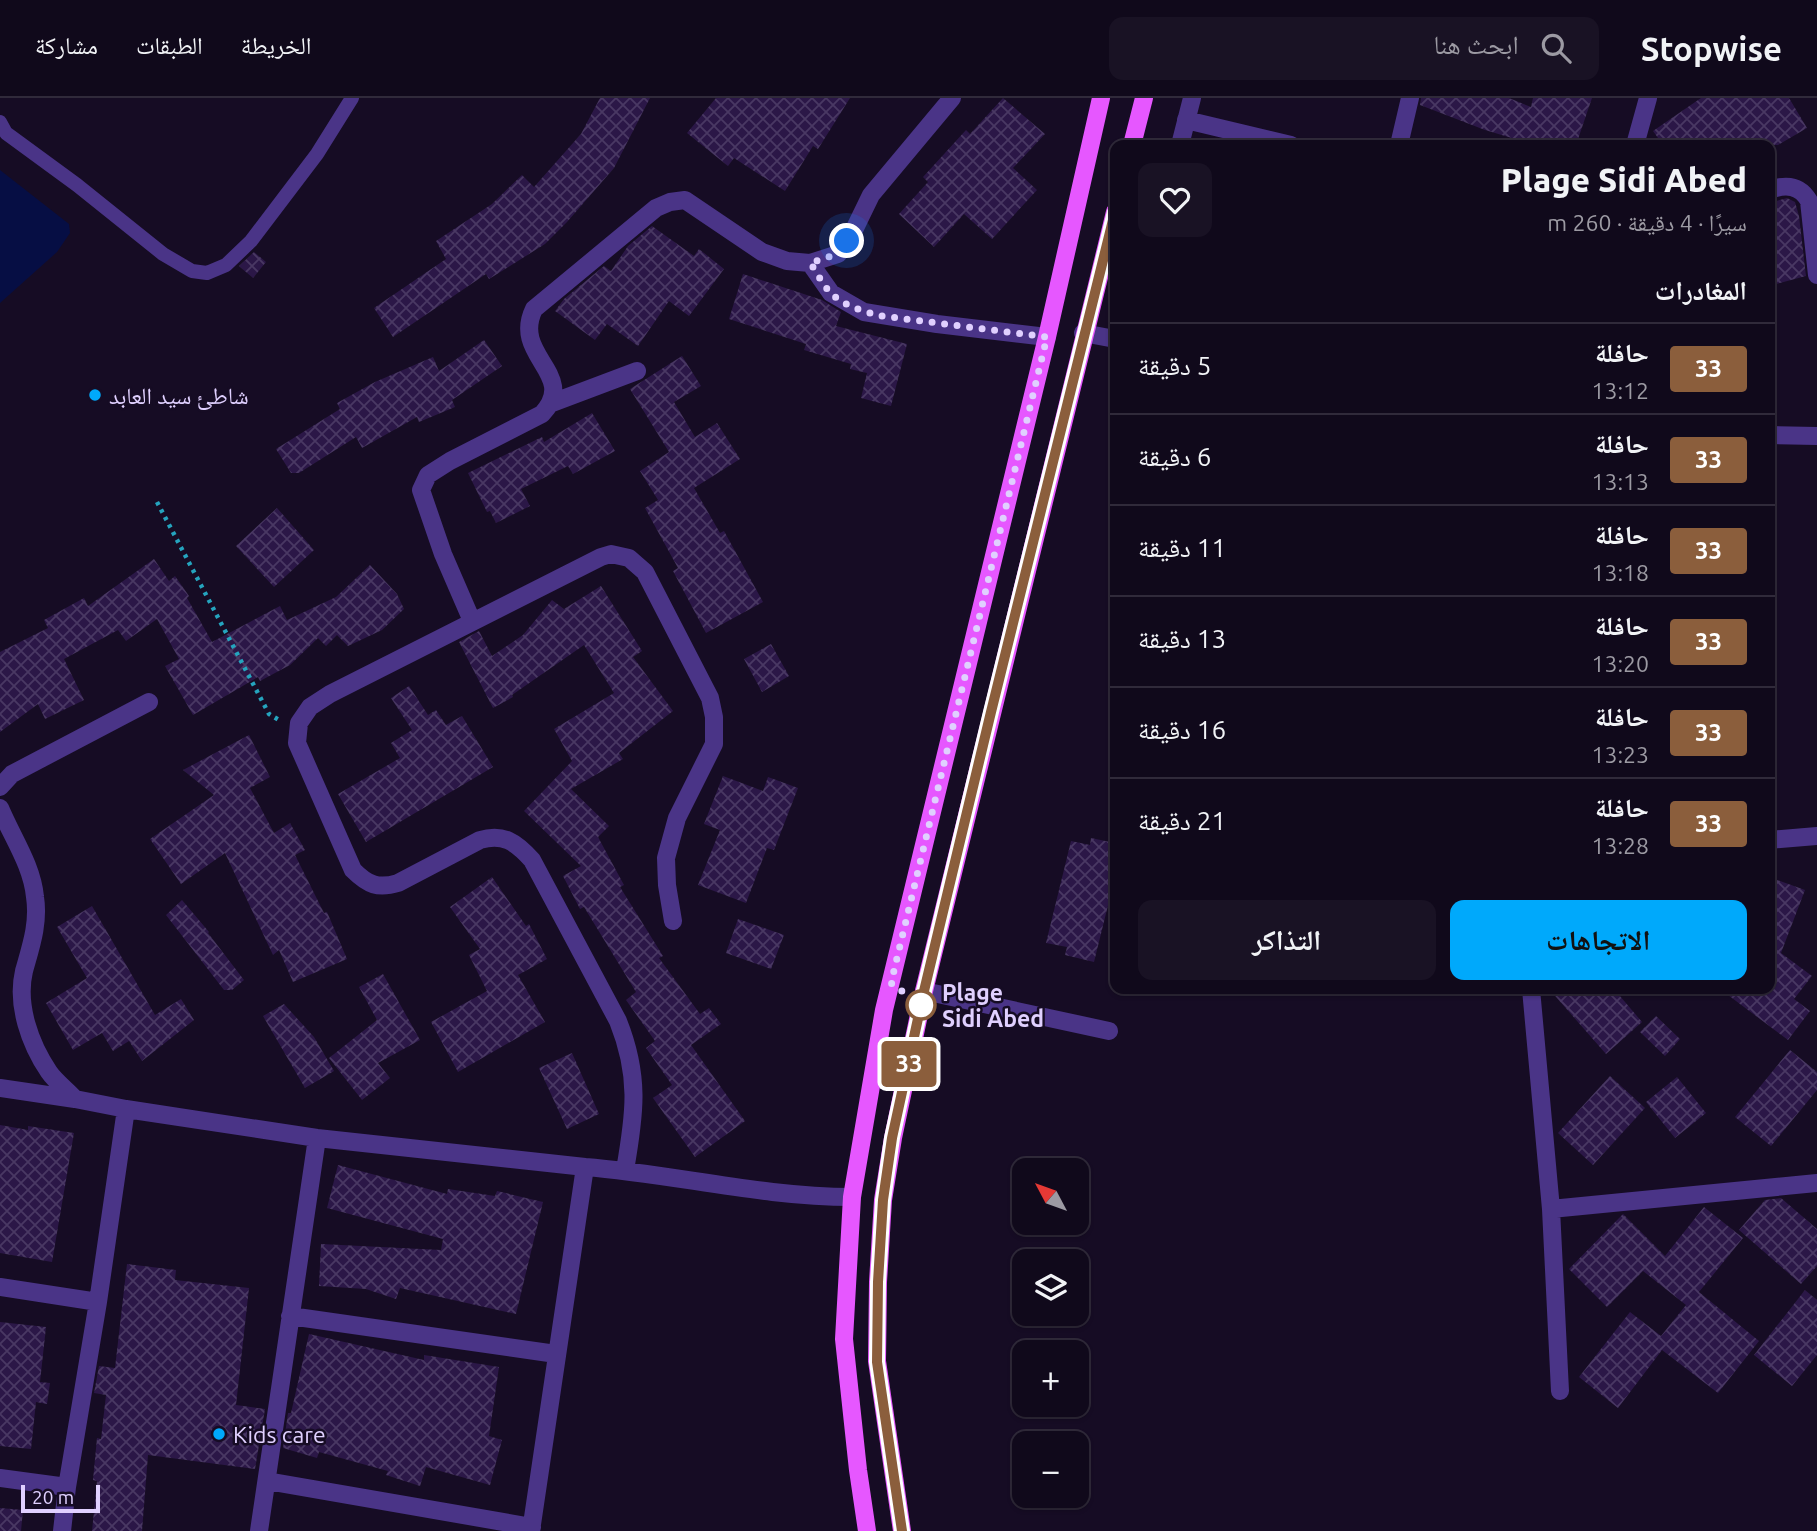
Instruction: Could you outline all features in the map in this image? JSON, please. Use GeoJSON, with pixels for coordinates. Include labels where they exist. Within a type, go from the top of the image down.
{"type":"FeatureCollection","features":[{"type":"Feature","properties":{"kind":"main road"},"geometry":{"type":"LineString","coordinates":[[867,1531],[844,1339],[852,1197],[884,1010],[1047,337],[1101,98]]}},
{"type":"Feature","properties":{"kind":"main road"},"geometry":{"type":"LineString","coordinates":[[1133,140],[1144,98]]}},
{"type":"Feature","properties":{"kind":"main road"},"geometry":{"type":"LineString","coordinates":[[902,1531],[877,1362],[883,1200],[924,991],[1110,231]]}},
{"type":"Feature","properties":{"kind":"street"},"geometry":{"type":"LineString","coordinates":[[472,621],[443,554],[421,490],[428,475],[542,414],[552,403],[555,392],[552,380],[529,335],[528,322],[534,309],[656,208],[670,202],[685,200],[762,252],[787,261],[810,263],[838,254],[855,228],[871,195],[952,98]]}},
{"type":"Feature","properties":{"kind":"street"},"geometry":{"type":"LineString","coordinates":[[1181,140],[1192,98]]}},
{"type":"Feature","properties":{"kind":"street"},"geometry":{"type":"LineString","coordinates":[[1400,140],[1410,98]]}},
{"type":"Feature","properties":{"kind":"street"},"geometry":{"type":"LineString","coordinates":[[1636,140],[1648,98]]}},
{"type":"Feature","properties":{"kind":"street"},"geometry":{"type":"LineString","coordinates":[[1186,120],[1270,140]]}},
{"type":"Feature","properties":{"kind":"street"},"geometry":{"type":"LineString","coordinates":[[1775,189],[1795,187],[1804,192],[1809,201],[1817,275]]}},
{"type":"Feature","properties":{"kind":"street"},"geometry":{"type":"LineString","coordinates":[[810,263],[831,293],[864,312],[1047,337]]}},
{"type":"Feature","properties":{"kind":"street"},"geometry":{"type":"LineString","coordinates":[[1083,333],[1110,338]]}},
{"type":"Feature","properties":{"kind":"street"},"geometry":{"type":"LineString","coordinates":[[552,403],[637,371]]}},
{"type":"Feature","properties":{"kind":"street"},"geometry":{"type":"LineString","coordinates":[[1775,435],[1817,436]]}},
{"type":"Feature","properties":{"kind":"street"},"geometry":{"type":"LineString","coordinates":[[625,1170],[634,1120],[633,1068],[627,1044],[618,1021],[531,860],[519,845],[506,838],[492,836],[398,883],[385,887],[373,886],[353,870],[297,743],[299,723],[310,707],[330,694],[472,621],[601,557],[611,554],[629,558],[645,572],[661,599],[710,698],[714,717],[714,744],[677,818],[666,858],[673,921]]}},
{"type":"Feature","properties":{"kind":"street"},"geometry":{"type":"LineString","coordinates":[[0,787],[12,774],[149,702]]}},
{"type":"Feature","properties":{"kind":"street"},"geometry":{"type":"LineString","coordinates":[[0,808],[30,872],[36,897],[36,924],[23,974],[23,1009],[33,1043],[44,1063],[75,1099]]}},
{"type":"Feature","properties":{"kind":"street"},"geometry":{"type":"LineString","coordinates":[[1775,840],[1817,836]]}},
{"type":"Feature","properties":{"kind":"street"},"geometry":{"type":"LineString","coordinates":[[924,991],[1109,1031]]}},
{"type":"Feature","properties":{"kind":"street"},"geometry":{"type":"LineString","coordinates":[[1531,994],[1551,1209],[1560,1391]]}},
{"type":"Feature","properties":{"kind":"street"},"geometry":{"type":"LineString","coordinates":[[0,1088],[317,1138],[625,1170],[810,1197],[852,1197]]}},
{"type":"Feature","properties":{"kind":"street"},"geometry":{"type":"LineString","coordinates":[[62,1531],[126,1109]]}},
{"type":"Feature","properties":{"kind":"street"},"geometry":{"type":"LineString","coordinates":[[259,1531],[317,1138]]}},
{"type":"Feature","properties":{"kind":"street"},"geometry":{"type":"LineString","coordinates":[[267,1481],[531,1529],[584,1167]]}},
{"type":"Feature","properties":{"kind":"street"},"geometry":{"type":"LineString","coordinates":[[1551,1209],[1817,1183]]}},
{"type":"Feature","properties":{"kind":"street"},"geometry":{"type":"LineString","coordinates":[[0,1287],[98,1301]]}},
{"type":"Feature","properties":{"kind":"street"},"geometry":{"type":"LineString","coordinates":[[290,1315],[556,1354]]}},
{"type":"Feature","properties":{"kind":"street"},"geometry":{"type":"LineString","coordinates":[[0,1478],[67,1487]]}},
{"type":"Feature","properties":{"kind":"lane"},"geometry":{"type":"LineString","coordinates":[[0,122],[6,133],[77,185],[163,254],[192,271],[207,273],[226,265],[251,241],[317,154],[352,98]]}},
{"type":"Feature","properties":{"kind":"path"},"geometry":{"type":"LineString","coordinates":[[157,502],[269,714],[298,733]]}},
{"type":"Feature","properties":{"kind":"shaded area"},"geometry":{"type":"Polygon","coordinates":[[[0,170],[69,224],[70,233],[57,252],[0,303],[0,170]]]}},
{"type":"Feature","properties":{"kind":"building"},"geometry":{"type":"Polygon","coordinates":[[[600,98],[650,98],[614,168],[545,244],[489,279],[486,274],[393,337],[374,308],[446,259],[436,241],[492,204],[522,175],[534,187],[581,134],[600,98]]]}},
{"type":"Feature","properties":{"kind":"building"},"geometry":{"type":"Polygon","coordinates":[[[716,98],[850,98],[818,149],[813,146],[785,191],[734,158],[728,166],[687,133],[716,98]]]}},
{"type":"Feature","properties":{"kind":"building"},"geometry":{"type":"Polygon","coordinates":[[[1003,98],[1045,134],[1013,168],[1037,190],[992,239],[964,214],[934,247],[899,214],[928,182],[923,177],[966,130],[970,134],[1003,98]]]}},
{"type":"Feature","properties":{"kind":"building"},"geometry":{"type":"Polygon","coordinates":[[[1421,98],[1509,98],[1531,107],[1533,98],[1592,98],[1578,140],[1518,140],[1420,105],[1421,98]]]}},
{"type":"Feature","properties":{"kind":"building"},"geometry":{"type":"Polygon","coordinates":[[[1701,98],[1789,98],[1807,128],[1778,145],[1775,145],[1775,140],[1659,140],[1653,131],[1701,98]]]}},
{"type":"Feature","properties":{"kind":"building"},"geometry":{"type":"Polygon","coordinates":[[[1787,198],[1795,202],[1806,276],[1775,284],[1775,201],[1787,198]]]}},
{"type":"Feature","properties":{"kind":"building"},"geometry":{"type":"Polygon","coordinates":[[[652,226],[694,256],[699,249],[724,269],[689,316],[669,301],[638,346],[607,324],[595,340],[555,311],[564,299],[604,266],[611,271],[628,246],[652,226]]]}},
{"type":"Feature","properties":{"kind":"building"},"geometry":{"type":"Polygon","coordinates":[[[254,252],[266,262],[253,278],[239,266],[254,252]]]}},
{"type":"Feature","properties":{"kind":"building"},"geometry":{"type":"Polygon","coordinates":[[[743,274],[822,300],[841,312],[836,326],[907,344],[891,406],[861,398],[867,373],[850,369],[851,364],[804,350],[806,344],[729,319],[743,274]]]}},
{"type":"Feature","properties":{"kind":"building"},"geometry":{"type":"Polygon","coordinates":[[[484,340],[502,366],[452,400],[455,407],[419,422],[417,417],[362,448],[356,437],[299,473],[291,473],[276,449],[340,409],[337,403],[375,382],[433,357],[439,371],[484,340]]]}},
{"type":"Feature","properties":{"kind":"building"},"geometry":{"type":"Polygon","coordinates":[[[682,356],[701,386],[674,402],[695,437],[717,423],[740,459],[694,488],[720,533],[724,531],[763,602],[706,633],[673,571],[678,568],[645,508],[658,500],[640,471],[669,452],[630,389],[682,356]]]}},
{"type":"Feature","properties":{"kind":"building"},"geometry":{"type":"Polygon","coordinates":[[[592,413],[615,451],[573,474],[568,466],[521,489],[530,506],[496,523],[490,511],[487,512],[468,473],[542,437],[544,442],[592,413]]]}},
{"type":"Feature","properties":{"kind":"building"},"geometry":{"type":"Polygon","coordinates":[[[277,508],[314,550],[274,587],[236,546],[277,508]]]}},
{"type":"Feature","properties":{"kind":"building"},"geometry":{"type":"Polygon","coordinates":[[[154,559],[169,581],[175,576],[189,596],[187,598],[212,642],[280,606],[287,620],[336,597],[370,565],[397,594],[404,609],[382,630],[348,646],[337,635],[326,646],[318,638],[290,665],[260,681],[258,677],[193,715],[165,666],[179,659],[157,619],[126,641],[118,630],[64,659],[84,700],[45,719],[38,704],[0,732],[0,652],[48,628],[44,620],[84,598],[88,606],[154,559]]]}},
{"type":"Feature","properties":{"kind":"building"},"geometry":{"type":"Polygon","coordinates":[[[601,586],[642,651],[633,657],[673,711],[619,753],[623,759],[571,789],[609,826],[598,837],[624,885],[620,887],[663,956],[659,958],[700,1014],[709,1008],[721,1024],[691,1045],[745,1121],[695,1157],[653,1098],[672,1085],[646,1048],[655,1041],[626,1000],[636,992],[584,907],[580,909],[563,876],[581,866],[524,811],[572,761],[554,729],[614,693],[584,645],[512,695],[513,697],[493,708],[459,642],[479,631],[492,656],[523,635],[552,600],[564,609],[601,586]]]}},
{"type":"Feature","properties":{"kind":"building"},"geometry":{"type":"Polygon","coordinates":[[[771,644],[789,676],[762,692],[744,659],[771,644]]]}},
{"type":"Feature","properties":{"kind":"building"},"geometry":{"type":"Polygon","coordinates":[[[409,686],[428,715],[436,710],[446,725],[462,716],[493,767],[366,842],[338,794],[400,758],[391,743],[412,730],[391,698],[409,686]]]}},
{"type":"Feature","properties":{"kind":"building"},"geometry":{"type":"Polygon","coordinates":[[[249,735],[270,777],[250,788],[274,833],[290,823],[305,850],[295,855],[324,913],[327,912],[347,959],[293,982],[279,950],[273,955],[225,853],[181,884],[150,839],[214,795],[183,770],[249,735]]]}},
{"type":"Feature","properties":{"kind":"building"},"geometry":{"type":"Polygon","coordinates":[[[723,776],[763,791],[768,777],[798,788],[774,850],[767,848],[746,903],[698,885],[720,830],[704,824],[723,776]]]}},
{"type":"Feature","properties":{"kind":"building"},"geometry":{"type":"Polygon","coordinates":[[[1091,838],[1110,842],[1110,897],[1094,962],[1065,955],[1067,947],[1046,943],[1071,841],[1090,845],[1091,838]]]}},
{"type":"Feature","properties":{"kind":"building"},"geometry":{"type":"Polygon","coordinates":[[[492,877],[526,926],[529,924],[547,959],[518,975],[545,1022],[458,1072],[431,1022],[487,991],[469,955],[480,949],[450,907],[492,877]]]}},
{"type":"Feature","properties":{"kind":"building"},"geometry":{"type":"Polygon","coordinates":[[[1775,879],[1805,890],[1781,953],[1812,976],[1794,999],[1810,1011],[1788,1040],[1727,994],[1775,994],[1775,879]]]}},
{"type":"Feature","properties":{"kind":"building"},"geometry":{"type":"Polygon","coordinates":[[[182,900],[244,980],[232,990],[224,990],[166,915],[182,900]]]}},
{"type":"Feature","properties":{"kind":"building"},"geometry":{"type":"Polygon","coordinates":[[[92,906],[155,1015],[181,999],[194,1020],[142,1061],[129,1041],[113,1051],[102,1033],[73,1050],[46,1003],[87,978],[57,927],[92,906]]]}},
{"type":"Feature","properties":{"kind":"building"},"geometry":{"type":"Polygon","coordinates":[[[738,919],[784,935],[771,969],[726,953],[738,919]]]}},
{"type":"Feature","properties":{"kind":"building"},"geometry":{"type":"Polygon","coordinates":[[[383,974],[420,1040],[378,1063],[390,1078],[362,1100],[329,1058],[377,1020],[359,987],[383,974]]]}},
{"type":"Feature","properties":{"kind":"building"},"geometry":{"type":"Polygon","coordinates":[[[1553,994],[1618,994],[1642,1022],[1606,1054],[1553,994]]]}},
{"type":"Feature","properties":{"kind":"building"},"geometry":{"type":"Polygon","coordinates":[[[284,1004],[314,1037],[334,1071],[305,1088],[263,1016],[284,1004]]]}},
{"type":"Feature","properties":{"kind":"building"},"geometry":{"type":"Polygon","coordinates":[[[1656,1016],[1680,1039],[1665,1056],[1640,1032],[1656,1016]]]}},
{"type":"Feature","properties":{"kind":"building"},"geometry":{"type":"Polygon","coordinates":[[[1790,1050],[1817,1072],[1817,1090],[1771,1146],[1735,1117],[1790,1050]]]}},
{"type":"Feature","properties":{"kind":"building"},"geometry":{"type":"Polygon","coordinates":[[[572,1053],[599,1114],[567,1129],[539,1068],[572,1053]]]}},
{"type":"Feature","properties":{"kind":"building"},"geometry":{"type":"Polygon","coordinates":[[[1610,1076],[1645,1108],[1593,1165],[1558,1133],[1610,1076]]]}},
{"type":"Feature","properties":{"kind":"building"},"geometry":{"type":"Polygon","coordinates":[[[1677,1077],[1706,1113],[1675,1138],[1646,1102],[1677,1077]]]}},
{"type":"Feature","properties":{"kind":"building"},"geometry":{"type":"Polygon","coordinates":[[[0,1125],[74,1133],[52,1262],[0,1253],[0,1125]]]}},
{"type":"Feature","properties":{"kind":"building"},"geometry":{"type":"Polygon","coordinates":[[[338,1165],[447,1194],[448,1189],[495,1196],[497,1191],[543,1202],[516,1314],[400,1288],[396,1299],[366,1289],[319,1286],[321,1244],[441,1250],[443,1239],[327,1208],[338,1165]]]}},
{"type":"Feature","properties":{"kind":"building"},"geometry":{"type":"Polygon","coordinates":[[[1781,1198],[1817,1229],[1817,1266],[1801,1284],[1739,1230],[1765,1200],[1781,1198]]]}},
{"type":"Feature","properties":{"kind":"building"},"geometry":{"type":"Polygon","coordinates":[[[1704,1207],[1743,1238],[1699,1292],[1759,1341],[1718,1393],[1662,1350],[1618,1408],[1579,1377],[1630,1312],[1661,1336],[1686,1305],[1643,1271],[1607,1307],[1569,1269],[1623,1214],[1665,1256],[1704,1207]]]}},
{"type":"Feature","properties":{"kind":"building"},"geometry":{"type":"Polygon","coordinates":[[[127,1264],[176,1270],[175,1280],[249,1288],[236,1405],[265,1409],[255,1469],[148,1455],[142,1531],[92,1531],[97,1481],[93,1480],[97,1438],[101,1439],[106,1395],[94,1393],[99,1366],[115,1368],[127,1264]]]}},
{"type":"Feature","properties":{"kind":"building"},"geometry":{"type":"Polygon","coordinates":[[[1805,1290],[1817,1300],[1817,1355],[1792,1386],[1754,1355],[1805,1290]]]}},
{"type":"Feature","properties":{"kind":"building"},"geometry":{"type":"Polygon","coordinates":[[[0,1322],[46,1327],[40,1382],[50,1383],[47,1404],[36,1402],[31,1449],[0,1446],[0,1322]]]}},
{"type":"Feature","properties":{"kind":"building"},"geometry":{"type":"Polygon","coordinates":[[[309,1334],[424,1360],[424,1355],[499,1367],[489,1436],[502,1440],[490,1485],[426,1467],[420,1486],[386,1475],[388,1471],[319,1452],[317,1458],[283,1448],[288,1413],[291,1413],[309,1334]]]}},
{"type":"Feature","properties":{"kind":"building"},"geometry":{"type":"Polygon","coordinates":[[[0,1508],[23,1510],[21,1531],[0,1531],[0,1508]]]}},
{"type":"Feature","properties":{"kind":"bus line","name":"33"},"geometry":{"type":"LineString","coordinates":[[902,1531],[877,1362],[883,1200],[892,1138],[924,991],[991,712],[1110,231]]}},
{"type":"Feature","properties":{"kind":"place","name":"شاطئ سيد العابد"},"geometry":{"type":"Point","coordinates":[95,395]}},
{"type":"Feature","properties":{"kind":"place","name":"Plage Sidi Abed"},"geometry":{"type":"Point","coordinates":[921,1005]}},
{"type":"Feature","properties":{"kind":"place","name":"Kids care"},"geometry":{"type":"Point","coordinates":[219,1434]}},
{"type":"Feature","properties":{"kind":"route"},"geometry":{"type":"LineString","coordinates":[[847,241],[838,254],[810,263],[831,293],[848,305],[882,316],[1047,337],[891,983],[921,1005]]}}]}
